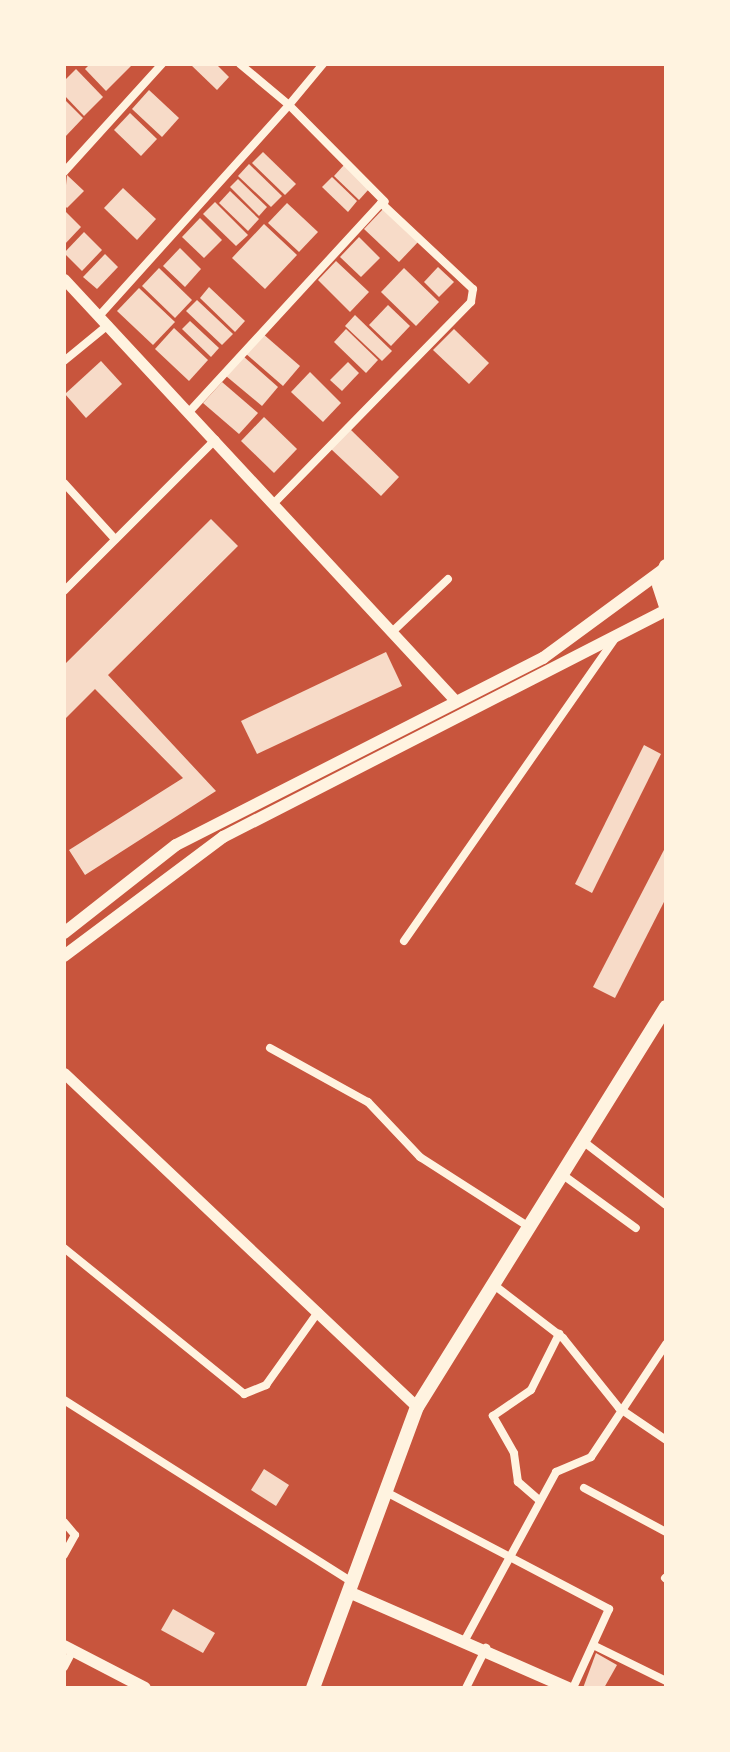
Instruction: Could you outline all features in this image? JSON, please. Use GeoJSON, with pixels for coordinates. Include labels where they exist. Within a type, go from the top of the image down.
{"type":"FeatureCollection","features":[{"type":"Feature","properties":{"kind":"main road"},"geometry":{"type":"LineString","coordinates":[[64,956],[223,837],[623,627],[666,609],[659,585],[665,568]]}},
{"type":"Feature","properties":{"kind":"main road"},"geometry":{"type":"LineString","coordinates":[[64,933],[176,845],[453,698],[543,658],[665,568]]}},
{"type":"Feature","properties":{"kind":"main road"},"geometry":{"type":"LineString","coordinates":[[272,792],[276,809]]}},
{"type":"Feature","properties":{"kind":"main road"},"geometry":{"type":"LineString","coordinates":[[313,1688],[417,1407],[666,1007]]}},
{"type":"Feature","properties":{"kind":"main road"},"geometry":{"type":"LineString","coordinates":[[352,1588],[571,1688]]}},
{"type":"Feature","properties":{"kind":"main road"},"geometry":{"type":"LineString","coordinates":[[68,1648],[140,1687]]}},
{"type":"Feature","properties":{"kind":"street"},"geometry":{"type":"LineString","coordinates":[[64,172],[162,64]]}},
{"type":"Feature","properties":{"kind":"street"},"geometry":{"type":"LineString","coordinates":[[240,64],[289,105],[474,297],[274,503]]}},
{"type":"Feature","properties":{"kind":"street"},"geometry":{"type":"LineString","coordinates":[[64,361],[104,320],[323,64]]}},
{"type":"Feature","properties":{"kind":"street"},"geometry":{"type":"LineString","coordinates":[[189,412],[385,203]]}},
{"type":"Feature","properties":{"kind":"street"},"geometry":{"type":"LineString","coordinates":[[64,279],[453,698]]}},
{"type":"Feature","properties":{"kind":"street"},"geometry":{"type":"LineString","coordinates":[[64,591],[215,440]]}},
{"type":"Feature","properties":{"kind":"street"},"geometry":{"type":"LineString","coordinates":[[64,483],[115,539]]}},
{"type":"Feature","properties":{"kind":"street"},"geometry":{"type":"LineString","coordinates":[[392,632],[448,579]]}},
{"type":"Feature","properties":{"kind":"street"},"geometry":{"type":"LineString","coordinates":[[404,941],[623,627]]}},
{"type":"Feature","properties":{"kind":"street"},"geometry":{"type":"LineString","coordinates":[[270,1048],[368,1102],[420,1157],[530,1227]]}},
{"type":"Feature","properties":{"kind":"street"},"geometry":{"type":"LineString","coordinates":[[64,1073],[417,1407]]}},
{"type":"Feature","properties":{"kind":"street"},"geometry":{"type":"LineString","coordinates":[[584,1142],[666,1205]]}},
{"type":"Feature","properties":{"kind":"street"},"geometry":{"type":"LineString","coordinates":[[563,1175],[636,1228]]}},
{"type":"Feature","properties":{"kind":"street"},"geometry":{"type":"LineString","coordinates":[[64,1248],[244,1394],[266,1385],[318,1312]]}},
{"type":"Feature","properties":{"kind":"street"},"geometry":{"type":"LineString","coordinates":[[494,1285],[559,1334],[619,1408],[666,1440]]}},
{"type":"Feature","properties":{"kind":"street"},"geometry":{"type":"LineString","coordinates":[[539,1500],[518,1482],[514,1453],[493,1416],[531,1390],[559,1334]]}},
{"type":"Feature","properties":{"kind":"street"},"geometry":{"type":"LineString","coordinates":[[466,1638],[539,1500],[560,1469],[591,1457],[619,1408],[666,1344]]}},
{"type":"Feature","properties":{"kind":"street"},"geometry":{"type":"LineString","coordinates":[[64,1400],[352,1588]]}},
{"type":"Feature","properties":{"kind":"street"},"geometry":{"type":"LineString","coordinates":[[584,1488],[666,1532]]}},
{"type":"Feature","properties":{"kind":"street"},"geometry":{"type":"LineString","coordinates":[[386,1492],[609,1609],[595,1646],[571,1688]]}},
{"type":"Feature","properties":{"kind":"street"},"geometry":{"type":"LineString","coordinates":[[64,1522],[75,1535],[64,1555]]}},
{"type":"Feature","properties":{"kind":"street"},"geometry":{"type":"LineString","coordinates":[[595,1646],[666,1681]]}},
{"type":"Feature","properties":{"kind":"street"},"geometry":{"type":"LineString","coordinates":[[64,1667],[68,1648]]}},
{"type":"Feature","properties":{"kind":"street"},"geometry":{"type":"LineString","coordinates":[[466,1688],[486,1648]]}},
{"type":"Feature","properties":{"kind":"building"},"geometry":{"type":"Polygon","coordinates":[[[90,64],[133,64],[106,91],[85,69],[90,64]]]}},
{"type":"Feature","properties":{"kind":"building"},"geometry":{"type":"Polygon","coordinates":[[[190,64],[216,64],[229,77],[217,90],[190,64]]]}},
{"type":"Feature","properties":{"kind":"building"},"geometry":{"type":"Polygon","coordinates":[[[76,69],[103,97],[84,116],[64,95],[64,81],[76,69]]]}},
{"type":"Feature","properties":{"kind":"building"},"geometry":{"type":"Polygon","coordinates":[[[149,90],[179,118],[162,137],[132,109],[149,90]]]}},
{"type":"Feature","properties":{"kind":"building"},"geometry":{"type":"Polygon","coordinates":[[[64,99],[83,118],[64,138],[64,99]]]}},
{"type":"Feature","properties":{"kind":"building"},"geometry":{"type":"Polygon","coordinates":[[[130,113],[157,139],[141,156],[114,130],[130,113]]]}},
{"type":"Feature","properties":{"kind":"building"},"geometry":{"type":"Polygon","coordinates":[[[263,152],[296,184],[285,195],[252,163],[263,152]]]}},
{"type":"Feature","properties":{"kind":"building"},"geometry":{"type":"Polygon","coordinates":[[[249,164],[282,196],[271,207],[238,176],[249,164]]]}},
{"type":"Feature","properties":{"kind":"building"},"geometry":{"type":"Polygon","coordinates":[[[344,165],[369,189],[359,200],[334,176],[344,165]]]}},
{"type":"Feature","properties":{"kind":"building"},"geometry":{"type":"Polygon","coordinates":[[[67,175],[84,191],[67,208],[64,205],[67,175]]]}},
{"type":"Feature","properties":{"kind":"building"},"geometry":{"type":"Polygon","coordinates":[[[332,177],[357,201],[348,212],[322,187],[332,177]]]}},
{"type":"Feature","properties":{"kind":"building"},"geometry":{"type":"Polygon","coordinates":[[[238,179],[267,207],[259,216],[230,187],[238,179]]]}},
{"type":"Feature","properties":{"kind":"building"},"geometry":{"type":"Polygon","coordinates":[[[123,188],[156,219],[137,240],[104,208],[123,188]]]}},
{"type":"Feature","properties":{"kind":"building"},"geometry":{"type":"Polygon","coordinates":[[[230,191],[259,219],[248,231],[219,203],[230,191]]]}},
{"type":"Feature","properties":{"kind":"building"},"geometry":{"type":"Polygon","coordinates":[[[215,202],[248,235],[236,246],[203,214],[215,202]]]}},
{"type":"Feature","properties":{"kind":"building"},"geometry":{"type":"Polygon","coordinates":[[[287,203],[318,232],[299,252],[268,223],[287,203]]]}},
{"type":"Feature","properties":{"kind":"building"},"geometry":{"type":"Polygon","coordinates":[[[385,207],[419,241],[399,262],[364,229],[385,207]]]}},
{"type":"Feature","properties":{"kind":"building"},"geometry":{"type":"Polygon","coordinates":[[[64,210],[81,227],[64,245],[64,210]]]}},
{"type":"Feature","properties":{"kind":"building"},"geometry":{"type":"Polygon","coordinates":[[[200,218],[222,240],[204,258],[182,237],[200,218]]]}},
{"type":"Feature","properties":{"kind":"building"},"geometry":{"type":"Polygon","coordinates":[[[264,224],[297,255],[265,289],[232,258],[264,224]]]}},
{"type":"Feature","properties":{"kind":"building"},"geometry":{"type":"Polygon","coordinates":[[[84,232],[102,250],[82,271],[64,253],[84,232]]]}},
{"type":"Feature","properties":{"kind":"building"},"geometry":{"type":"Polygon","coordinates":[[[359,237],[380,258],[361,277],[340,257],[359,237]]]}},
{"type":"Feature","properties":{"kind":"building"},"geometry":{"type":"Polygon","coordinates":[[[180,248],[201,269],[185,287],[163,266],[180,248]]]}},
{"type":"Feature","properties":{"kind":"building"},"geometry":{"type":"Polygon","coordinates":[[[105,254],[118,267],[97,289],[83,277],[105,254]]]}},
{"type":"Feature","properties":{"kind":"building"},"geometry":{"type":"Polygon","coordinates":[[[336,261],[369,292],[350,312],[318,280],[336,261]]]}},
{"type":"Feature","properties":{"kind":"building"},"geometry":{"type":"Polygon","coordinates":[[[438,267],[454,282],[439,297],[424,282],[438,267]]]}},
{"type":"Feature","properties":{"kind":"building"},"geometry":{"type":"Polygon","coordinates":[[[159,268],[192,300],[175,318],[142,286],[159,268]]]}},
{"type":"Feature","properties":{"kind":"building"},"geometry":{"type":"Polygon","coordinates":[[[404,268],[439,302],[416,326],[381,292],[404,268]]]}},
{"type":"Feature","properties":{"kind":"building"},"geometry":{"type":"Polygon","coordinates":[[[209,287],[245,321],[235,332],[200,298],[209,287]]]}},
{"type":"Feature","properties":{"kind":"building"},"geometry":{"type":"Polygon","coordinates":[[[139,288],[175,322],[153,345],[117,311],[139,288]]]}},
{"type":"Feature","properties":{"kind":"building"},"geometry":{"type":"Polygon","coordinates":[[[197,300],[233,334],[222,345],[186,311],[197,300]]]}},
{"type":"Feature","properties":{"kind":"building"},"geometry":{"type":"Polygon","coordinates":[[[388,305],[410,326],[391,346],[369,325],[388,305]]]}},
{"type":"Feature","properties":{"kind":"building"},"geometry":{"type":"Polygon","coordinates":[[[355,315],[392,351],[382,361],[345,326],[355,315]]]}},
{"type":"Feature","properties":{"kind":"building"},"geometry":{"type":"Polygon","coordinates":[[[190,321],[219,348],[211,357],[182,329],[190,321]]]}},
{"type":"Feature","properties":{"kind":"building"},"geometry":{"type":"Polygon","coordinates":[[[174,328],[208,360],[189,381],[155,349],[174,328]]]}},
{"type":"Feature","properties":{"kind":"building"},"geometry":{"type":"Polygon","coordinates":[[[346,329],[378,360],[366,373],[334,342],[346,329]]]}},
{"type":"Feature","properties":{"kind":"building"},"geometry":{"type":"Polygon","coordinates":[[[454,329],[489,363],[469,384],[433,350],[454,329]]]}},
{"type":"Feature","properties":{"kind":"building"},"geometry":{"type":"Polygon","coordinates":[[[262,333],[300,366],[283,386],[245,353],[262,333]]]}},
{"type":"Feature","properties":{"kind":"building"},"geometry":{"type":"Polygon","coordinates":[[[243,356],[278,387],[262,406],[226,376],[243,356]]]}},
{"type":"Feature","properties":{"kind":"building"},"geometry":{"type":"Polygon","coordinates":[[[101,361],[122,384],[86,418],[65,394],[101,361]]]}},
{"type":"Feature","properties":{"kind":"building"},"geometry":{"type":"Polygon","coordinates":[[[348,362],[359,373],[342,391],[330,380],[348,362]]]}},
{"type":"Feature","properties":{"kind":"building"},"geometry":{"type":"Polygon","coordinates":[[[310,372],[341,403],[323,422],[291,392],[310,372]]]}},
{"type":"Feature","properties":{"kind":"building"},"geometry":{"type":"Polygon","coordinates":[[[222,382],[258,413],[239,434],[203,403],[222,382]]]}},
{"type":"Feature","properties":{"kind":"building"},"geometry":{"type":"Polygon","coordinates":[[[264,417],[297,449],[274,473],[241,441],[264,417]]]}},
{"type":"Feature","properties":{"kind":"building"},"geometry":{"type":"Polygon","coordinates":[[[350,429],[399,477],[381,496],[331,449],[350,429]]]}},
{"type":"Feature","properties":{"kind":"building"},"geometry":{"type":"Polygon","coordinates":[[[211,519],[238,546],[108,675],[216,791],[85,875],[69,850],[183,778],[95,689],[64,720],[64,665],[211,519]]]}},
{"type":"Feature","properties":{"kind":"building"},"geometry":{"type":"Polygon","coordinates":[[[386,652],[402,686],[257,754],[241,721],[386,652]]]}},
{"type":"Feature","properties":{"kind":"building"},"geometry":{"type":"Polygon","coordinates":[[[644,745],[661,754],[592,893],[575,884],[644,745]]]}},
{"type":"Feature","properties":{"kind":"building"},"geometry":{"type":"Polygon","coordinates":[[[666,846],[666,898],[615,998],[593,987],[666,846]]]}},
{"type":"Feature","properties":{"kind":"building"},"geometry":{"type":"Polygon","coordinates":[[[264,1469],[289,1485],[276,1506],[251,1490],[264,1469]]]}},
{"type":"Feature","properties":{"kind":"building"},"geometry":{"type":"Polygon","coordinates":[[[173,1609],[215,1633],[203,1653],[161,1630],[173,1609]]]}},
{"type":"Feature","properties":{"kind":"building"},"geometry":{"type":"Polygon","coordinates":[[[596,1653],[617,1665],[604,1688],[583,1688],[596,1653]]]}}]}
